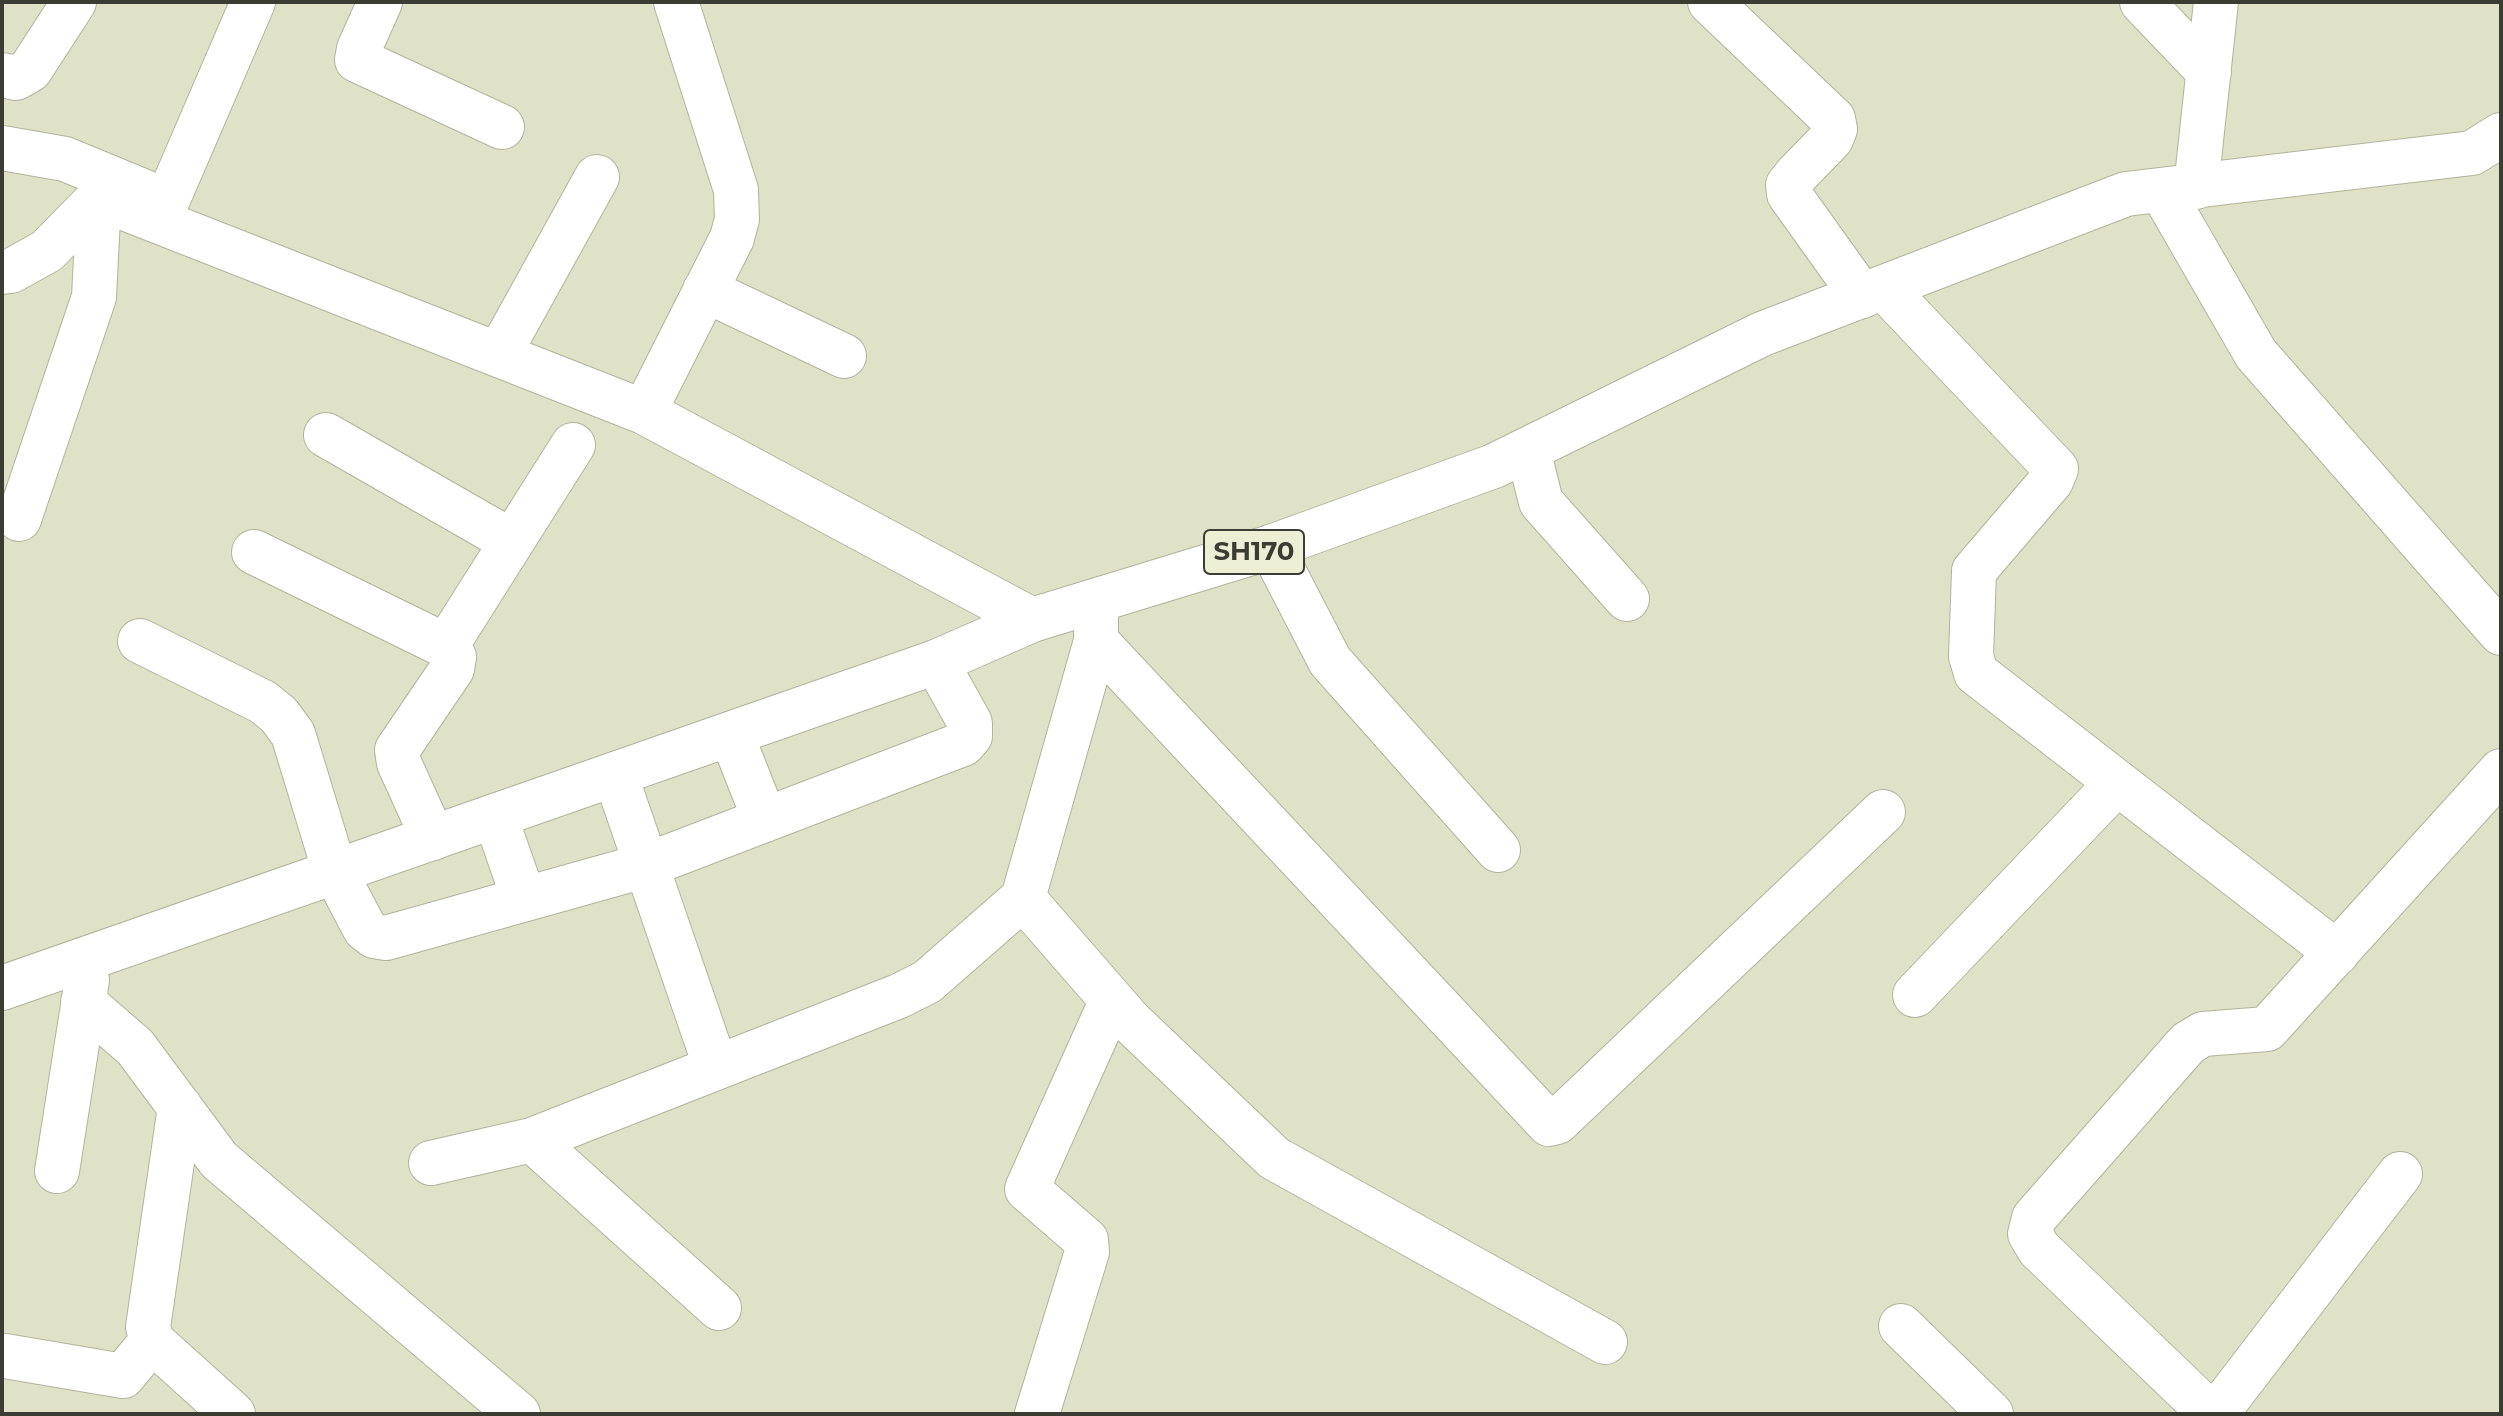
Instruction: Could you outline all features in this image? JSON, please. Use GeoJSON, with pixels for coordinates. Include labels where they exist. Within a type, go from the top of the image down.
{"type":"FeatureCollection","features":[{"type":"Feature","properties":{"kind":"street"},"geometry":{"type":"LineString","coordinates":[[2,75],[16,78],[30,70],[74,2]]}},
{"type":"Feature","properties":{"kind":"street"},"geometry":{"type":"LineString","coordinates":[[162,210],[253,2]]}},
{"type":"Feature","properties":{"kind":"street"},"geometry":{"type":"LineString","coordinates":[[380,2],[357,60],[502,127]]}},
{"type":"Feature","properties":{"kind":"street"},"geometry":{"type":"LineString","coordinates":[[644,412],[732,238],[737,219],[736,190],[676,2]]}},
{"type":"Feature","properties":{"kind":"street"},"geometry":{"type":"LineString","coordinates":[[1710,2],[1833,119],[1835,129],[1831,139],[1788,185],[1789,194],[1873,292],[2056,469],[2051,481],[1974,571],[1971,656],[1976,673],[2337,953]]}},
{"type":"Feature","properties":{"kind":"street"},"geometry":{"type":"LineString","coordinates":[[2142,2],[2209,72]]}},
{"type":"Feature","properties":{"kind":"street"},"geometry":{"type":"LineString","coordinates":[[2216,2],[2209,72],[2179,189],[2256,354],[2501,633]]}},
{"type":"Feature","properties":{"kind":"street","name":"SH170"},"geometry":{"type":"LineString","coordinates":[[2,988],[936,662],[1032,620],[1096,620],[1271,547],[1494,466],[1762,334],[2126,194],[2472,153],[2501,135]]}},
{"type":"Feature","properties":{"kind":"street"},"geometry":{"type":"LineString","coordinates":[[2,148],[65,159],[162,210],[499,354],[644,412],[1032,620]]}},
{"type":"Feature","properties":{"kind":"street"},"geometry":{"type":"LineString","coordinates":[[499,354],[597,177]]}},
{"type":"Feature","properties":{"kind":"street"},"geometry":{"type":"LineString","coordinates":[[99,198],[162,210]]}},
{"type":"Feature","properties":{"kind":"street"},"geometry":{"type":"LineString","coordinates":[[2,272],[11,271],[47,251],[99,198]]}},
{"type":"Feature","properties":{"kind":"street"},"geometry":{"type":"LineString","coordinates":[[19,519],[94,297],[99,198]]}},
{"type":"Feature","properties":{"kind":"street"},"geometry":{"type":"LineString","coordinates":[[705,290],[844,356]]}},
{"type":"Feature","properties":{"kind":"street"},"geometry":{"type":"LineString","coordinates":[[326,435],[511,541]]}},
{"type":"Feature","properties":{"kind":"street"},"geometry":{"type":"LineString","coordinates":[[446,646],[573,445]]}},
{"type":"Feature","properties":{"kind":"street"},"geometry":{"type":"LineString","coordinates":[[1528,450],[1541,502],[1627,599]]}},
{"type":"Feature","properties":{"kind":"street"},"geometry":{"type":"LineString","coordinates":[[1271,547],[1330,661],[1498,850]]}},
{"type":"Feature","properties":{"kind":"street"},"geometry":{"type":"LineString","coordinates":[[254,552],[446,646],[454,657],[452,669],[397,750],[399,763],[433,838]]}},
{"type":"Feature","properties":{"kind":"street"},"geometry":{"type":"LineString","coordinates":[[1096,620],[1549,1124],[1557,1122],[1883,812]]}},
{"type":"Feature","properties":{"kind":"street"},"geometry":{"type":"LineString","coordinates":[[431,1163],[532,1140],[715,1065],[899,996],[927,982],[1036,912],[1096,620]]}},
{"type":"Feature","properties":{"kind":"street"},"geometry":{"type":"LineString","coordinates":[[140,641],[263,702],[279,715],[293,734],[335,872],[365,929],[374,936],[386,938],[647,865],[963,744],[970,736],[970,723],[936,662]]}},
{"type":"Feature","properties":{"kind":"street"},"geometry":{"type":"LineString","coordinates":[[731,734],[765,820]]}},
{"type":"Feature","properties":{"kind":"street"},"geometry":{"type":"LineString","coordinates":[[2400,1174],[2214,1414],[2039,1249],[2030,1234],[2034,1218],[2188,1043],[2203,1034],[2267,1029],[2501,771]]}},
{"type":"Feature","properties":{"kind":"street"},"geometry":{"type":"LineString","coordinates":[[615,774],[715,1065]]}},
{"type":"Feature","properties":{"kind":"street"},"geometry":{"type":"LineString","coordinates":[[1915,995],[2117,783]]}},
{"type":"Feature","properties":{"kind":"street"},"geometry":{"type":"LineString","coordinates":[[495,816],[524,899]]}},
{"type":"Feature","properties":{"kind":"street"},"geometry":{"type":"LineString","coordinates":[[1036,912],[1111,1002],[1274,1158],[1605,1342]]}},
{"type":"Feature","properties":{"kind":"street"},"geometry":{"type":"LineString","coordinates":[[57,1171],[91,957]]}},
{"type":"Feature","properties":{"kind":"street"},"geometry":{"type":"LineString","coordinates":[[83,1002],[135,1047],[219,1160],[518,1414]]}},
{"type":"Feature","properties":{"kind":"street"},"geometry":{"type":"LineString","coordinates":[[1037,1414],[1087,1252],[1086,1240],[1027,1189],[1111,1002]]}},
{"type":"Feature","properties":{"kind":"street"},"geometry":{"type":"LineString","coordinates":[[180,1107],[148,1327],[152,1341],[233,1414]]}},
{"type":"Feature","properties":{"kind":"street"},"geometry":{"type":"LineString","coordinates":[[532,1140],[719,1308]]}},
{"type":"Feature","properties":{"kind":"street"},"geometry":{"type":"LineString","coordinates":[[1901,1326],[1991,1414]]}},
{"type":"Feature","properties":{"kind":"street"},"geometry":{"type":"LineString","coordinates":[[5,1356],[123,1376],[152,1341]]}}]}
